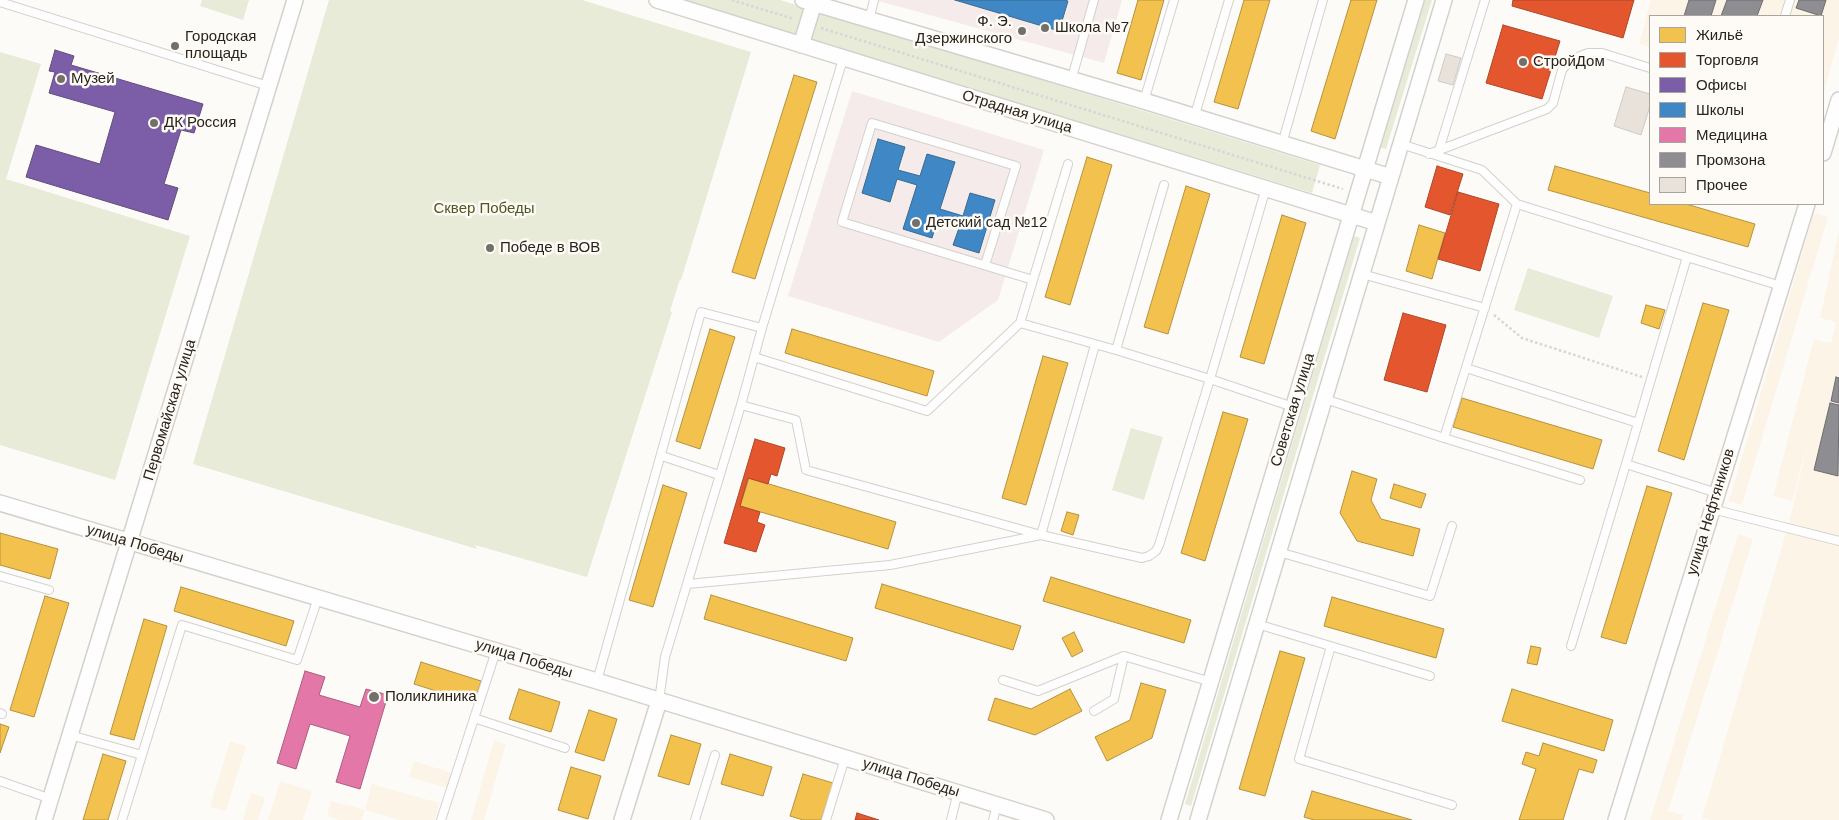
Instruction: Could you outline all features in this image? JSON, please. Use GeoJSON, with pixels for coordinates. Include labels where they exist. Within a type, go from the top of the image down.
{"type":"FeatureCollection","features":[{"type":"Feature","properties":{"kind":"street","name":"Первомайская улица"},"geometry":{"type":"LineString","coordinates":[[44,820],[295,0]]}},
{"type":"Feature","properties":{"kind":"street","name":"Отрадная улица"},"geometry":{"type":"LineString","coordinates":[[656,0],[1377,223]]}},
{"type":"Feature","properties":{"kind":"street","name":"Советская улица"},"geometry":{"type":"LineString","coordinates":[[1169,820],[1416,0]]}},
{"type":"Feature","properties":{"kind":"street","name":"Советская улица"},"geometry":{"type":"LineString","coordinates":[[1198,820],[1444,0]]}},
{"type":"Feature","properties":{"kind":"street"},"geometry":{"type":"LineString","coordinates":[[801,45],[808,24],[811,1],[1391,177]]}},
{"type":"Feature","properties":{"kind":"street"},"geometry":{"type":"LineString","coordinates":[[1824,145],[1827,122],[1839,100]]}},
{"type":"Feature","properties":{"kind":"street","name":"улица Нефтяников"},"geometry":{"type":"LineString","coordinates":[[1616,820],[1807,205]]}},
{"type":"Feature","properties":{"kind":"street","name":"улица Победы"},"geometry":{"type":"LineString","coordinates":[[0,503],[597,681],[1046,820]]}},
{"type":"Feature","properties":{"kind":"street"},"geometry":{"type":"LineString","coordinates":[[622,820],[659,701]]}},
{"type":"Feature","properties":{"kind":"lane"},"geometry":{"type":"LineString","coordinates":[[869,20],[874,0]]}},
{"type":"Feature","properties":{"kind":"lane"},"geometry":{"type":"LineString","coordinates":[[1071,81],[1094,0]]}},
{"type":"Feature","properties":{"kind":"lane"},"geometry":{"type":"LineString","coordinates":[[1144,101],[1174,0]]}},
{"type":"Feature","properties":{"kind":"lane"},"geometry":{"type":"LineString","coordinates":[[1194,118],[1229,0]]}},
{"type":"Feature","properties":{"kind":"lane"},"geometry":{"type":"LineString","coordinates":[[1282,144],[1323,0]]}},
{"type":"Feature","properties":{"kind":"lane"},"geometry":{"type":"LineString","coordinates":[[1439,150],[1485,0]]}},
{"type":"Feature","properties":{"kind":"lane"},"geometry":{"type":"LineString","coordinates":[[1785,15],[1790,0]]}},
{"type":"Feature","properties":{"kind":"lane"},"geometry":{"type":"LineString","coordinates":[[0,2],[268,86]]}},
{"type":"Feature","properties":{"kind":"lane"},"geometry":{"type":"LineString","coordinates":[[1429,154],[1547,109],[1553,103],[1562,70],[1567,64],[1580,56],[1588,53],[1602,53],[1649,68]]}},
{"type":"Feature","properties":{"kind":"lane"},"geometry":{"type":"LineString","coordinates":[[659,701],[665,657],[843,59]]}},
{"type":"Feature","properties":{"kind":"lane"},"geometry":{"type":"LineString","coordinates":[[985,265],[1016,166],[872,123],[842,222],[1033,280]]}},
{"type":"Feature","properties":{"kind":"lane"},"geometry":{"type":"LineString","coordinates":[[1401,144],[1482,170],[1517,204],[1781,286]]}},
{"type":"Feature","properties":{"kind":"lane"},"geometry":{"type":"LineString","coordinates":[[754,357],[927,411],[1020,323],[1068,164]]}},
{"type":"Feature","properties":{"kind":"lane"},"geometry":{"type":"LineString","coordinates":[[1116,350],[1164,185]]}},
{"type":"Feature","properties":{"kind":"lane"},"geometry":{"type":"LineString","coordinates":[[741,405],[796,420],[806,470],[1041,535],[1142,558],[1149,556],[1156,551],[1159,545],[1266,188]]}},
{"type":"Feature","properties":{"kind":"lane"},"geometry":{"type":"LineString","coordinates":[[1444,438],[1517,204]]}},
{"type":"Feature","properties":{"kind":"lane"},"geometry":{"type":"LineString","coordinates":[[1571,646],[1687,256]]}},
{"type":"Feature","properties":{"kind":"lane"},"geometry":{"type":"LineString","coordinates":[[1362,274],[1485,308]]}},
{"type":"Feature","properties":{"kind":"lane"},"geometry":{"type":"LineString","coordinates":[[597,681],[662,456],[701,312],[762,328]]}},
{"type":"Feature","properties":{"kind":"lane"},"geometry":{"type":"LineString","coordinates":[[1020,323],[1116,350],[1294,407]]}},
{"type":"Feature","properties":{"kind":"lane"},"geometry":{"type":"LineString","coordinates":[[1041,535],[1095,344]]}},
{"type":"Feature","properties":{"kind":"lane"},"geometry":{"type":"LineString","coordinates":[[1466,368],[1638,423]]}},
{"type":"Feature","properties":{"kind":"lane"},"geometry":{"type":"LineString","coordinates":[[1325,399],[1580,480]]}},
{"type":"Feature","properties":{"kind":"lane"},"geometry":{"type":"LineString","coordinates":[[662,456],[719,476]]}},
{"type":"Feature","properties":{"kind":"lane"},"geometry":{"type":"LineString","coordinates":[[1626,464],[1717,493]]}},
{"type":"Feature","properties":{"kind":"lane"},"geometry":{"type":"LineString","coordinates":[[1712,510],[1839,541]]}},
{"type":"Feature","properties":{"kind":"lane"},"geometry":{"type":"LineString","coordinates":[[1279,552],[1430,596],[1452,526]]}},
{"type":"Feature","properties":{"kind":"lane"},"geometry":{"type":"LineString","coordinates":[[688,584],[890,565],[1041,535]]}},
{"type":"Feature","properties":{"kind":"lane"},"geometry":{"type":"LineString","coordinates":[[0,576],[49,590]]}},
{"type":"Feature","properties":{"kind":"lane"},"geometry":{"type":"LineString","coordinates":[[122,820],[182,625],[297,660],[318,598]]}},
{"type":"Feature","properties":{"kind":"lane"},"geometry":{"type":"LineString","coordinates":[[1257,624],[1430,676]]}},
{"type":"Feature","properties":{"kind":"lane"},"geometry":{"type":"LineString","coordinates":[[1331,646],[1299,759],[1452,805]]}},
{"type":"Feature","properties":{"kind":"lane"},"geometry":{"type":"LineString","coordinates":[[441,820],[496,651]]}},
{"type":"Feature","properties":{"kind":"lane"},"geometry":{"type":"LineString","coordinates":[[1094,711],[1114,699],[1124,656]]}},
{"type":"Feature","properties":{"kind":"lane"},"geometry":{"type":"LineString","coordinates":[[1003,680],[1038,690],[1124,656],[1211,682]]}},
{"type":"Feature","properties":{"kind":"lane"},"geometry":{"type":"LineString","coordinates":[[474,718],[564,748]]}},
{"type":"Feature","properties":{"kind":"lane"},"geometry":{"type":"LineString","coordinates":[[70,735],[142,756]]}},
{"type":"Feature","properties":{"kind":"lane"},"geometry":{"type":"LineString","coordinates":[[695,820],[715,755]]}},
{"type":"Feature","properties":{"kind":"lane"},"geometry":{"type":"LineString","coordinates":[[826,820],[845,758]]}},
{"type":"Feature","properties":{"kind":"lane"},"geometry":{"type":"LineString","coordinates":[[0,780],[51,799]]}},
{"type":"Feature","properties":{"kind":"lane"},"geometry":{"type":"LineString","coordinates":[[951,820],[958,792]]}},
{"type":"Feature","properties":{"kind":"lane"},"geometry":{"type":"LineString","coordinates":[[993,820],[997,805]]}},
{"type":"Feature","properties":{"kind":"path"},"geometry":{"type":"LineString","coordinates":[[732,0],[1343,188]]}},
{"type":"Feature","properties":{"kind":"path"},"geometry":{"type":"LineString","coordinates":[[1485,308],[1522,338],[1651,380]]}},
{"type":"Feature","properties":{"kind":"shaded area","name":"Школа №7"},"geometry":{"type":"Polygon","coordinates":[[[875,0],[1122,0],[1104,63],[875,0]]]}},
{"type":"Feature","properties":{"kind":"shaded area"},"geometry":{"type":"Polygon","coordinates":[[[1651,0],[1839,0],[1839,38],[1824,92],[1824,15],[1649,15],[1649,47],[1639,44],[1651,0]]]}},
{"type":"Feature","properties":{"kind":"shaded area","name":"Детский сад №12"},"geometry":{"type":"Polygon","coordinates":[[[852,91],[1044,150],[998,300],[939,342],[788,296],[852,91]]]}},
{"type":"Feature","properties":{"kind":"shaded area"},"geometry":{"type":"Polygon","coordinates":[[[1814,213],[1828,217],[1742,505],[1729,501],[1814,213]]]}},
{"type":"Feature","properties":{"kind":"shaded area"},"geometry":{"type":"Polygon","coordinates":[[[1839,230],[1839,820],[1711,820],[1702,818],[1790,519],[1810,434],[1792,501],[1773,496],[1814,339],[1831,343],[1836,322],[1820,318],[1839,230]]]}},
{"type":"Feature","properties":{"kind":"shaded area"},"geometry":{"type":"Polygon","coordinates":[[[1738,534],[1753,539],[1668,811],[1683,815],[1682,820],[1650,820],[1738,534]]]}},
{"type":"Feature","properties":{"kind":"shaded area"},"geometry":{"type":"Polygon","coordinates":[[[494,740],[506,744],[484,820],[471,820],[494,740]]]}},
{"type":"Feature","properties":{"kind":"shaded area"},"geometry":{"type":"Polygon","coordinates":[[[230,741],[246,746],[226,811],[210,807],[230,741]]]}},
{"type":"Feature","properties":{"kind":"shaded area"},"geometry":{"type":"Polygon","coordinates":[[[414,761],[452,773],[447,788],[409,777],[414,761]]]}},
{"type":"Feature","properties":{"kind":"shaded area"},"geometry":{"type":"Polygon","coordinates":[[[280,781],[312,791],[303,820],[268,820],[280,781]]]}},
{"type":"Feature","properties":{"kind":"shaded area"},"geometry":{"type":"Polygon","coordinates":[[[372,784],[439,803],[435,820],[400,820],[365,810],[372,784]]]}},
{"type":"Feature","properties":{"kind":"shaded area"},"geometry":{"type":"Polygon","coordinates":[[[251,793],[265,798],[258,820],[243,820],[251,793]]]}},
{"type":"Feature","properties":{"kind":"shaded area"},"geometry":{"type":"Polygon","coordinates":[[[331,801],[365,810],[362,820],[339,820],[327,816],[331,801]]]}},
{"type":"Feature","properties":{"kind":"green space"},"geometry":{"type":"Polygon","coordinates":[[[202,0],[249,0],[243,20],[200,6],[202,0]]]}},
{"type":"Feature","properties":{"kind":"green space","name":"Сквер Победы"},"geometry":{"type":"Polygon","coordinates":[[[329,0],[582,0],[751,52],[670,311],[672,312],[587,577],[475,545],[477,549],[193,464],[329,0]]]}},
{"type":"Feature","properties":{"kind":"green space"},"geometry":{"type":"Polygon","coordinates":[[[680,0],[780,0],[1320,165],[1312,193],[680,0]]]}},
{"type":"Feature","properties":{"kind":"green space"},"geometry":{"type":"Polygon","coordinates":[[[1425,0],[1432,0],[1386,149],[1379,147],[1425,0]]]}},
{"type":"Feature","properties":{"kind":"green space"},"geometry":{"type":"Polygon","coordinates":[[[0,52],[41,64],[6,179],[190,236],[115,480],[0,445],[0,52]]]}},
{"type":"Feature","properties":{"kind":"green space"},"geometry":{"type":"Polygon","coordinates":[[[1354,236],[1360,238],[1191,806],[1185,804],[1354,236]]]}},
{"type":"Feature","properties":{"kind":"green space"},"geometry":{"type":"Polygon","coordinates":[[[1528,268],[1613,296],[1599,338],[1514,310],[1528,268]]]}},
{"type":"Feature","properties":{"kind":"green space"},"geometry":{"type":"Polygon","coordinates":[[[1131,428],[1163,437],[1144,500],[1112,490],[1131,428]]]}},
{"type":"Feature","properties":{"kind":"building: Жильё"},"geometry":{"type":"Polygon","coordinates":[[[1138,0],[1164,0],[1141,80],[1117,73],[1138,0]]]}},
{"type":"Feature","properties":{"kind":"building: Жильё"},"geometry":{"type":"Polygon","coordinates":[[[1244,0],[1270,0],[1238,109],[1214,102],[1244,0]]]}},
{"type":"Feature","properties":{"kind":"building: Жильё"},"geometry":{"type":"Polygon","coordinates":[[[1351,0],[1377,0],[1335,139],[1311,131],[1351,0]]]}},
{"type":"Feature","properties":{"kind":"building: Жильё"},"geometry":{"type":"Polygon","coordinates":[[[794,75],[817,82],[755,279],[732,272],[794,75]]]}},
{"type":"Feature","properties":{"kind":"building: Жильё"},"geometry":{"type":"Polygon","coordinates":[[[1087,157],[1112,165],[1070,305],[1045,297],[1087,157]]]}},
{"type":"Feature","properties":{"kind":"building: Жильё"},"geometry":{"type":"Polygon","coordinates":[[[1555,166],[1649,193],[1649,205],[1689,205],[1755,224],[1748,247],[1548,190],[1555,166]]]}},
{"type":"Feature","properties":{"kind":"building: Жильё"},"geometry":{"type":"Polygon","coordinates":[[[1186,186],[1210,194],[1168,334],[1144,327],[1186,186]]]}},
{"type":"Feature","properties":{"kind":"building: Жильё"},"geometry":{"type":"Polygon","coordinates":[[[1282,215],[1306,223],[1264,364],[1240,357],[1282,215]]]}},
{"type":"Feature","properties":{"kind":"building: Жильё"},"geometry":{"type":"Polygon","coordinates":[[[1419,225],[1445,233],[1432,279],[1406,271],[1419,225]]]}},
{"type":"Feature","properties":{"kind":"building: Жильё"},"geometry":{"type":"Polygon","coordinates":[[[1703,303],[1729,310],[1684,460],[1658,451],[1703,303]]]}},
{"type":"Feature","properties":{"kind":"building: Жильё"},"geometry":{"type":"Polygon","coordinates":[[[1646,305],[1665,310],[1659,329],[1641,323],[1646,305]]]}},
{"type":"Feature","properties":{"kind":"building: Жильё"},"geometry":{"type":"Polygon","coordinates":[[[710,329],[735,337],[700,449],[676,441],[710,329]]]}},
{"type":"Feature","properties":{"kind":"building: Жильё"},"geometry":{"type":"Polygon","coordinates":[[[792,329],[934,371],[927,396],[785,353],[792,329]]]}},
{"type":"Feature","properties":{"kind":"building: Жильё"},"geometry":{"type":"Polygon","coordinates":[[[1043,356],[1068,363],[1026,505],[1002,498],[1043,356]]]}},
{"type":"Feature","properties":{"kind":"building: Жильё"},"geometry":{"type":"Polygon","coordinates":[[[1462,398],[1602,440],[1593,469],[1453,427],[1462,398]]]}},
{"type":"Feature","properties":{"kind":"building: Жильё"},"geometry":{"type":"Polygon","coordinates":[[[1223,412],[1248,419],[1205,561],[1181,553],[1223,412]]]}},
{"type":"Feature","properties":{"kind":"building: Жильё"},"geometry":{"type":"Polygon","coordinates":[[[1352,471],[1377,479],[1371,500],[1381,519],[1420,529],[1413,556],[1357,541],[1340,513],[1352,471]]]}},
{"type":"Feature","properties":{"kind":"building: Жильё"},"geometry":{"type":"Polygon","coordinates":[[[749,478],[896,522],[888,549],[740,506],[749,478]]]}},
{"type":"Feature","properties":{"kind":"building: Жильё"},"geometry":{"type":"Polygon","coordinates":[[[1394,484],[1426,494],[1421,508],[1390,498],[1394,484]]]}},
{"type":"Feature","properties":{"kind":"building: Жильё"},"geometry":{"type":"Polygon","coordinates":[[[663,485],[687,493],[653,607],[629,600],[663,485]]]}},
{"type":"Feature","properties":{"kind":"building: Жильё"},"geometry":{"type":"Polygon","coordinates":[[[1647,486],[1672,493],[1626,644],[1601,637],[1647,486]]]}},
{"type":"Feature","properties":{"kind":"building: Жильё"},"geometry":{"type":"Polygon","coordinates":[[[1067,512],[1079,515],[1073,535],[1061,531],[1067,512]]]}},
{"type":"Feature","properties":{"kind":"building: Жильё"},"geometry":{"type":"Polygon","coordinates":[[[0,533],[58,549],[50,579],[0,565],[0,533]]]}},
{"type":"Feature","properties":{"kind":"building: Жильё"},"geometry":{"type":"Polygon","coordinates":[[[1051,577],[1191,620],[1184,643],[1043,601],[1051,577]]]}},
{"type":"Feature","properties":{"kind":"building: Жильё"},"geometry":{"type":"Polygon","coordinates":[[[882,584],[1021,626],[1013,650],[875,608],[882,584]]]}},
{"type":"Feature","properties":{"kind":"building: Жильё"},"geometry":{"type":"Polygon","coordinates":[[[181,587],[294,621],[286,646],[174,611],[181,587]]]}},
{"type":"Feature","properties":{"kind":"building: Жильё"},"geometry":{"type":"Polygon","coordinates":[[[711,595],[853,638],[846,661],[704,619],[711,595]]]}},
{"type":"Feature","properties":{"kind":"building: Жильё"},"geometry":{"type":"Polygon","coordinates":[[[45,596],[69,603],[34,717],[10,710],[45,596]]]}},
{"type":"Feature","properties":{"kind":"building: Жильё"},"geometry":{"type":"Polygon","coordinates":[[[1332,597],[1444,629],[1436,658],[1324,626],[1332,597]]]}},
{"type":"Feature","properties":{"kind":"building: Жильё"},"geometry":{"type":"Polygon","coordinates":[[[144,619],[167,626],[134,740],[110,734],[144,619]]]}},
{"type":"Feature","properties":{"kind":"building: Жильё"},"geometry":{"type":"Polygon","coordinates":[[[1074,632],[1083,651],[1072,657],[1062,638],[1074,632]]]}},
{"type":"Feature","properties":{"kind":"building: Жильё"},"geometry":{"type":"Polygon","coordinates":[[[1531,646],[1541,648],[1537,665],[1527,663],[1531,646]]]}},
{"type":"Feature","properties":{"kind":"building: Жильё"},"geometry":{"type":"Polygon","coordinates":[[[1280,651],[1305,658],[1265,796],[1239,789],[1280,651]]]}},
{"type":"Feature","properties":{"kind":"building: Жильё"},"geometry":{"type":"Polygon","coordinates":[[[421,662],[481,681],[474,703],[414,684],[421,662]]]}},
{"type":"Feature","properties":{"kind":"building: Жильё"},"geometry":{"type":"Polygon","coordinates":[[[1141,683],[1166,690],[1152,738],[1107,761],[1095,737],[1130,720],[1141,683]]]}},
{"type":"Feature","properties":{"kind":"building: Жильё"},"geometry":{"type":"Polygon","coordinates":[[[519,689],[560,702],[551,732],[509,719],[519,689]]]}},
{"type":"Feature","properties":{"kind":"building: Жильё"},"geometry":{"type":"Polygon","coordinates":[[[1070,689],[1082,711],[1035,735],[988,720],[995,698],[1031,709],[1070,689]]]}},
{"type":"Feature","properties":{"kind":"building: Жильё"},"geometry":{"type":"Polygon","coordinates":[[[1512,689],[1613,720],[1604,751],[1502,721],[1512,689]]]}},
{"type":"Feature","properties":{"kind":"building: Жильё"},"geometry":{"type":"Polygon","coordinates":[[[589,710],[617,719],[604,761],[575,752],[589,710]]]}},
{"type":"Feature","properties":{"kind":"building: Жильё"},"geometry":{"type":"Polygon","coordinates":[[[0,724],[9,727],[0,753],[0,724]]]}},
{"type":"Feature","properties":{"kind":"building: Жильё"},"geometry":{"type":"Polygon","coordinates":[[[671,735],[701,744],[689,785],[658,776],[671,735]]]}},
{"type":"Feature","properties":{"kind":"building: Жильё"},"geometry":{"type":"Polygon","coordinates":[[[1543,743],[1597,760],[1593,773],[1579,769],[1563,820],[1519,820],[1536,769],[1522,764],[1526,752],[1539,756],[1543,743]]]}},
{"type":"Feature","properties":{"kind":"building: Жильё"},"geometry":{"type":"Polygon","coordinates":[[[103,754],[126,761],[108,820],[83,820],[103,754]]]}},
{"type":"Feature","properties":{"kind":"building: Жильё"},"geometry":{"type":"Polygon","coordinates":[[[730,754],[772,767],[763,796],[721,784],[730,754]]]}},
{"type":"Feature","properties":{"kind":"building: Жильё"},"geometry":{"type":"Polygon","coordinates":[[[571,767],[601,776],[588,819],[558,810],[571,767]]]}},
{"type":"Feature","properties":{"kind":"building: Жильё"},"geometry":{"type":"Polygon","coordinates":[[[803,774],[833,783],[821,820],[803,820],[790,816],[803,774]]]}},
{"type":"Feature","properties":{"kind":"building: Жильё"},"geometry":{"type":"Polygon","coordinates":[[[1312,791],[1412,820],[1314,820],[1304,817],[1312,791]]]}},
{"type":"Feature","properties":{"kind":"building: Торговля"},"geometry":{"type":"Polygon","coordinates":[[[1513,0],[1634,0],[1623,38],[1512,6],[1513,0]]]}},
{"type":"Feature","properties":{"kind":"building: Торговля","name":"СтройДом"},"geometry":{"type":"Polygon","coordinates":[[[1503,25],[1560,41],[1542,99],[1486,83],[1503,25]]]}},
{"type":"Feature","properties":{"kind":"building: Торговля"},"geometry":{"type":"Polygon","coordinates":[[[1437,166],[1463,174],[1450,215],[1425,207],[1437,166]]]}},
{"type":"Feature","properties":{"kind":"building: Торговля"},"geometry":{"type":"Polygon","coordinates":[[[1458,192],[1499,204],[1480,271],[1438,259],[1458,192]]]}},
{"type":"Feature","properties":{"kind":"building: Торговля"},"geometry":{"type":"Polygon","coordinates":[[[1403,313],[1446,325],[1427,392],[1384,380],[1403,313]]]}},
{"type":"Feature","properties":{"kind":"building: Торговля"},"geometry":{"type":"Polygon","coordinates":[[[755,439],[785,448],[777,476],[771,474],[768,484],[748,478],[740,506],[760,512],[757,522],[765,525],[756,552],[724,543],[755,439]]]}},
{"type":"Feature","properties":{"kind":"building: Торговля"},"geometry":{"type":"Polygon","coordinates":[[[857,813],[879,820],[855,820],[857,813]]]}},
{"type":"Feature","properties":{"kind":"building: Офисы"},"geometry":{"type":"Polygon","coordinates":[[[55,50],[74,56],[71,65],[203,104],[194,133],[181,130],[164,184],[178,188],[168,220],[26,177],[36,145],[100,164],[115,112],[49,93],[55,72],[49,71],[55,50]]]}},
{"type":"Feature","properties":{"kind":"building: Школы"},"geometry":{"type":"Polygon","coordinates":[[[955,0],[1063,0],[1068,1],[1059,31],[955,0]]]}},
{"type":"Feature","properties":{"kind":"building: Школы"},"geometry":{"type":"Polygon","coordinates":[[[878,139],[905,147],[898,170],[920,176],[927,154],[955,162],[940,209],[963,216],[970,193],[995,200],[979,253],[953,245],[959,228],[937,222],[932,238],[903,229],[917,185],[897,179],[890,202],[862,193],[878,139]]]}},
{"type":"Feature","properties":{"kind":"building: Медицина"},"geometry":{"type":"Polygon","coordinates":[[[305,671],[325,677],[319,695],[360,707],[366,689],[388,695],[360,789],[336,782],[350,736],[310,724],[296,769],[277,763],[305,671]]]}},
{"type":"Feature","properties":{"kind":"building: Промзона"},"geometry":{"type":"Polygon","coordinates":[[[1689,0],[1716,0],[1711,15],[1684,15],[1689,0]]]}},
{"type":"Feature","properties":{"kind":"building: Промзона"},"geometry":{"type":"Polygon","coordinates":[[[1727,0],[1763,0],[1757,15],[1721,15],[1727,0]]]}},
{"type":"Feature","properties":{"kind":"building: Промзона"},"geometry":{"type":"Polygon","coordinates":[[[1799,0],[1826,0],[1821,15],[1796,8],[1799,0]]]}},
{"type":"Feature","properties":{"kind":"building: Промзона"},"geometry":{"type":"Polygon","coordinates":[[[1836,377],[1839,378],[1839,403],[1831,401],[1836,377]]]}},
{"type":"Feature","properties":{"kind":"building: Промзона"},"geometry":{"type":"Polygon","coordinates":[[[1830,403],[1839,405],[1838,476],[1814,470],[1830,403]]]}},
{"type":"Feature","properties":{"kind":"building: Прочее"},"geometry":{"type":"Polygon","coordinates":[[[1446,54],[1461,58],[1453,85],[1438,81],[1446,54]]]}},
{"type":"Feature","properties":{"kind":"building: Прочее"},"geometry":{"type":"Polygon","coordinates":[[[1626,87],[1649,94],[1649,109],[1641,135],[1614,126],[1626,87]]]}},
{"type":"Feature","properties":{"kind":"place","name":"Школа №7"},"geometry":{"type":"Point","coordinates":[1045,28]}},
{"type":"Feature","properties":{"kind":"place","name":"Ф. Э. Дзержинского"},"geometry":{"type":"Point","coordinates":[1022,31]}},
{"type":"Feature","properties":{"kind":"place","name":"Городская площадь"},"geometry":{"type":"Point","coordinates":[175,46]}},
{"type":"Feature","properties":{"kind":"place","name":"СтройДом"},"geometry":{"type":"Point","coordinates":[1523,62]}},
{"type":"Feature","properties":{"kind":"place","name":"Музей"},"geometry":{"type":"Point","coordinates":[61,79]}},
{"type":"Feature","properties":{"kind":"place","name":"ДК Россия"},"geometry":{"type":"Point","coordinates":[154,123]}},
{"type":"Feature","properties":{"kind":"place","name":"Детский сад №12"},"geometry":{"type":"Point","coordinates":[916,223]}},
{"type":"Feature","properties":{"kind":"place","name":"Победе в ВОВ"},"geometry":{"type":"Point","coordinates":[490,248]}},
{"type":"Feature","properties":{"kind":"place","name":"Поликлиника"},"geometry":{"type":"Point","coordinates":[374,697]}}]}
